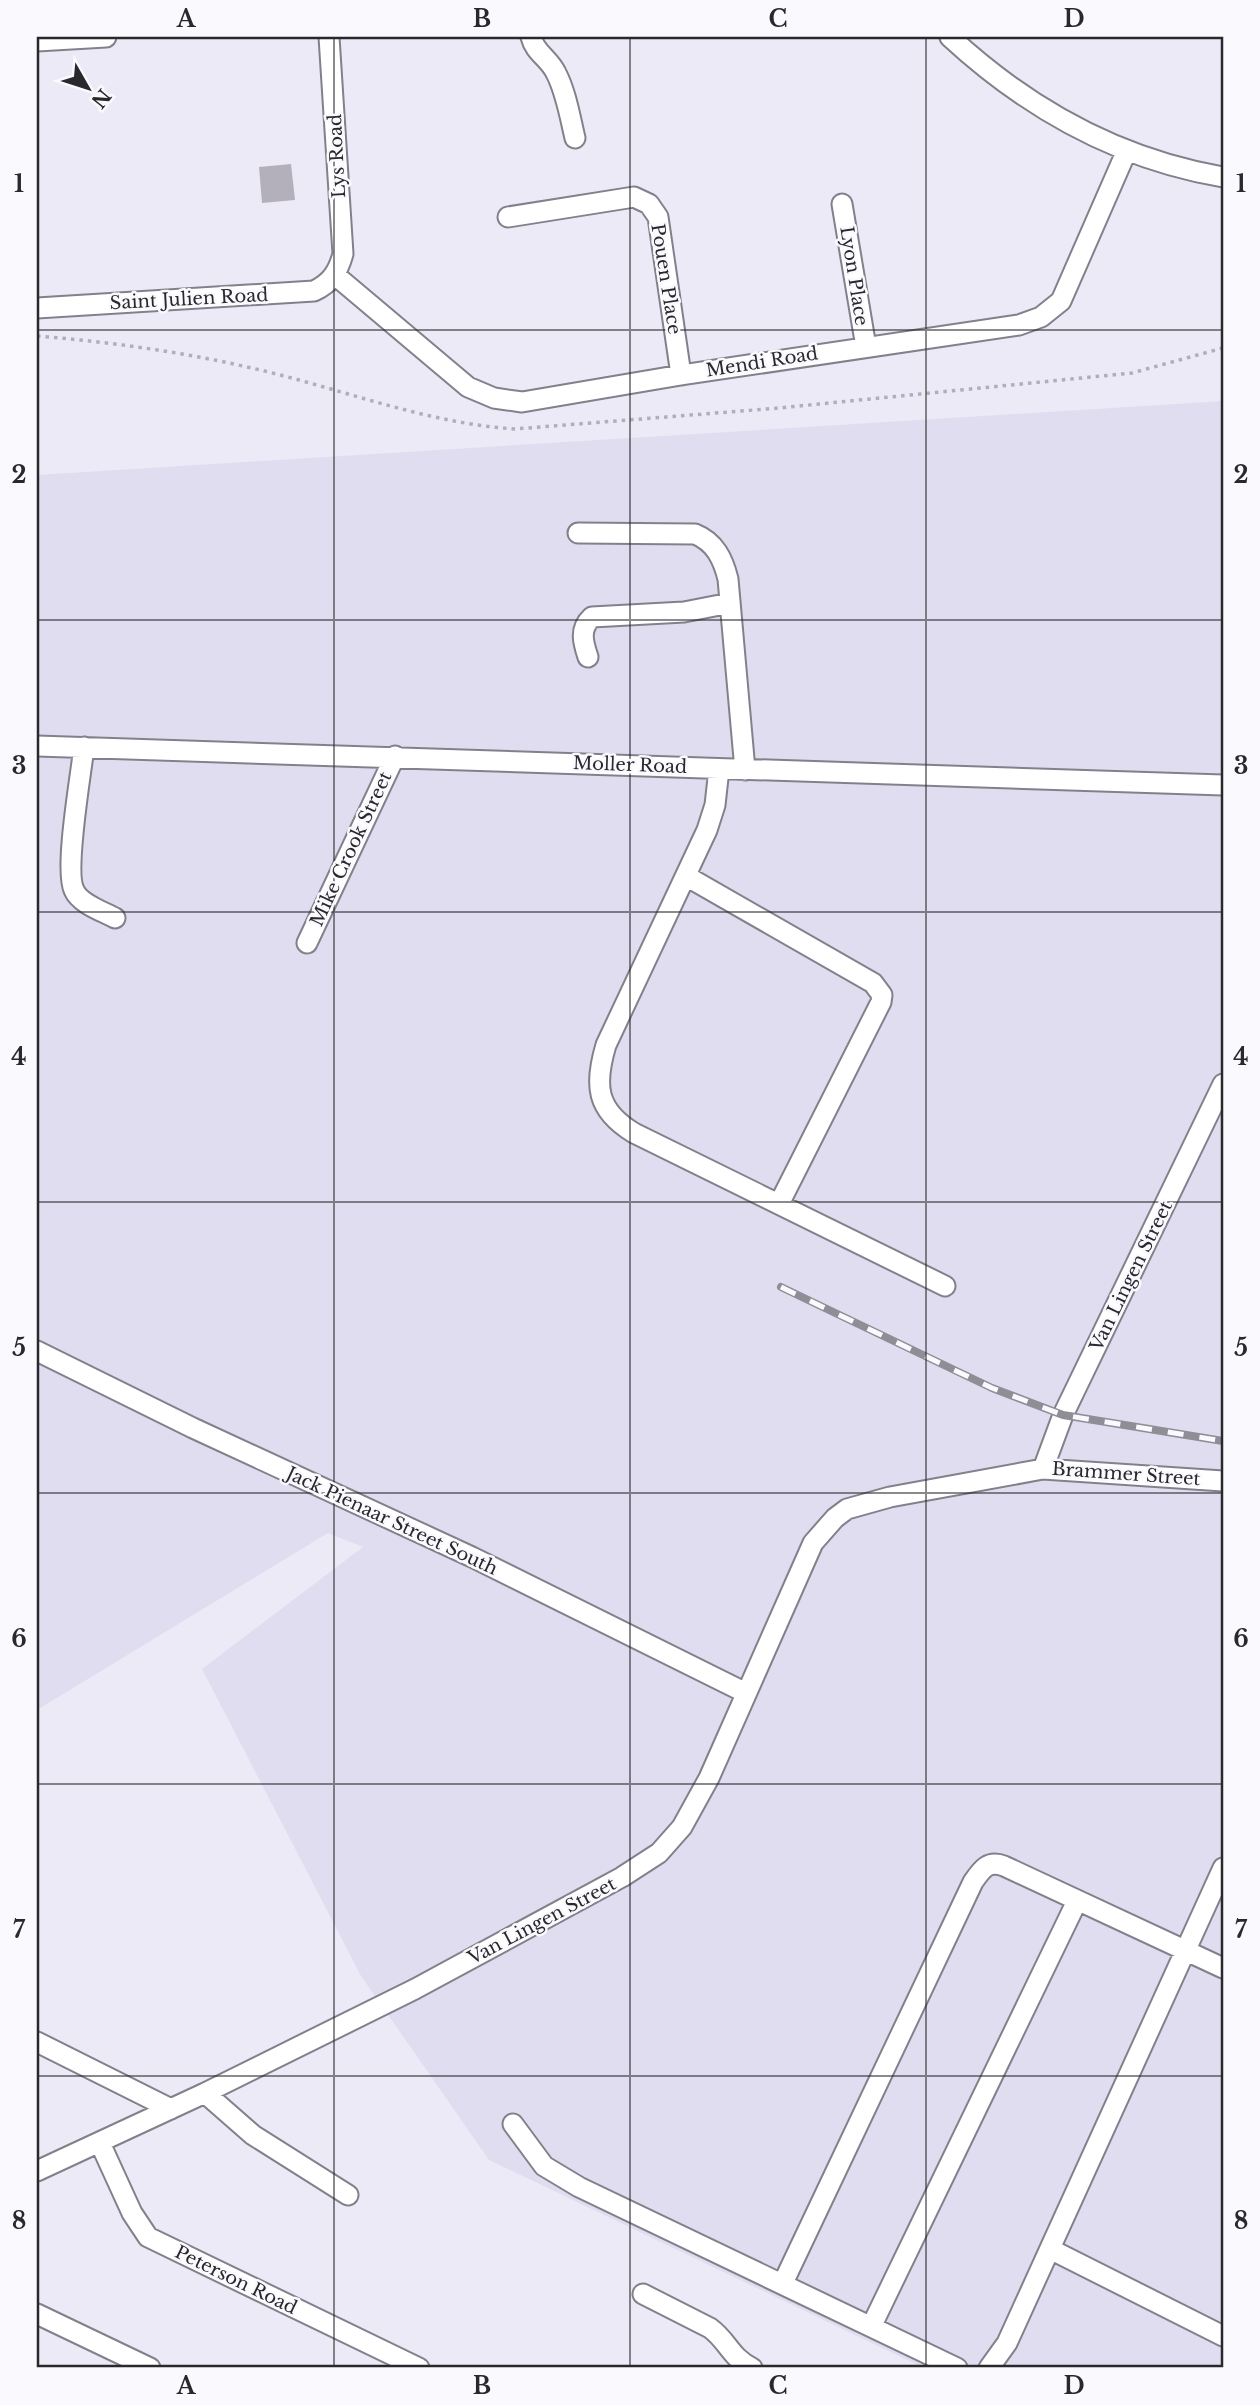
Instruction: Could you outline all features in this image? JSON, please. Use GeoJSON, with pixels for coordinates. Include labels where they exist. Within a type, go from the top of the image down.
{"type":"FeatureCollection","features":[{"type":"Feature","properties":{"kind":"street"},"geometry":{"type":"LineString","coordinates":[[37,41],[106,37]]}},
{"type":"Feature","properties":{"kind":"street","name":"Lys Road"},"geometry":{"type":"LineString","coordinates":[[329,37],[342,254],[335,275]]}},
{"type":"Feature","properties":{"kind":"street"},"geometry":{"type":"LineString","coordinates":[[531,37],[533,46],[548,59],[558,76],[575,138]]}},
{"type":"Feature","properties":{"kind":"street"},"geometry":{"type":"LineString","coordinates":[[950,37],[1031,103],[1090,135],[1191,171],[1223,177]]}},
{"type":"Feature","properties":{"kind":"street","name":"Mendi Road"},"geometry":{"type":"LineString","coordinates":[[335,275],[468,387],[494,398],[522,402],[681,374],[1019,324],[1052,310],[1066,291],[1128,150]]}},
{"type":"Feature","properties":{"kind":"street","name":"Pouen Place"},"geometry":{"type":"LineString","coordinates":[[508,218],[634,197],[649,204],[658,217],[681,374]]}},
{"type":"Feature","properties":{"kind":"street","name":"Lyon Place"},"geometry":{"type":"LineString","coordinates":[[842,204],[866,347]]}},
{"type":"Feature","properties":{"kind":"street","name":"Saint Julien Road"},"geometry":{"type":"LineString","coordinates":[[37,307],[314,291],[325,286],[335,275]]}},
{"type":"Feature","properties":{"kind":"street"},"geometry":{"type":"LineString","coordinates":[[578,533],[695,534],[705,538],[717,552],[725,568],[730,603],[745,769]]}},
{"type":"Feature","properties":{"kind":"street"},"geometry":{"type":"LineString","coordinates":[[588,657],[583,631],[584,624],[592,617],[684,612],[730,603]]}},
{"type":"Feature","properties":{"kind":"street","name":"Moller Road"},"geometry":{"type":"LineString","coordinates":[[37,746],[1223,785]]}},
{"type":"Feature","properties":{"kind":"street"},"geometry":{"type":"LineString","coordinates":[[84,747],[70,868],[74,891],[89,905],[115,918]]}},
{"type":"Feature","properties":{"kind":"street","name":"Mike Crook Street"},"geometry":{"type":"LineString","coordinates":[[307,943],[395,756]]}},
{"type":"Feature","properties":{"kind":"street"},"geometry":{"type":"LineString","coordinates":[[719,769],[712,816],[606,1045],[599,1073],[600,1094],[618,1123],[945,1286]]}},
{"type":"Feature","properties":{"kind":"street"},"geometry":{"type":"LineString","coordinates":[[686,876],[873,983],[881,995],[876,1011],[779,1204]]}},
{"type":"Feature","properties":{"kind":"street","name":"Van Lingen Street"},"geometry":{"type":"LineString","coordinates":[[1043,1469],[1063,1416],[1223,1084]]}},
{"type":"Feature","properties":{"kind":"street","name":"Jack Pienaar Street South"},"geometry":{"type":"LineString","coordinates":[[37,1351],[472,1557],[746,1693]]}},
{"type":"Feature","properties":{"kind":"street","name":"Brammer Street"},"geometry":{"type":"LineString","coordinates":[[865,1504],[1043,1469],[1223,1480]]}},
{"type":"Feature","properties":{"kind":"street","name":"Van Lingen Street"},"geometry":{"type":"LineString","coordinates":[[43,2169],[205,2093],[415,1989],[622,1877],[659,1853],[672,1841],[695,1804],[813,1543],[835,1518],[865,1504]]}},
{"type":"Feature","properties":{"kind":"street"},"geometry":{"type":"LineString","coordinates":[[783,2283],[973,1882],[983,1867],[996,1863],[1223,1968]]}},
{"type":"Feature","properties":{"kind":"street"},"geometry":{"type":"LineString","coordinates":[[989,2368],[1007,2343],[1223,1868]]}},
{"type":"Feature","properties":{"kind":"street"},"geometry":{"type":"LineString","coordinates":[[872,2325],[1077,1901]]}},
{"type":"Feature","properties":{"kind":"street"},"geometry":{"type":"LineString","coordinates":[[37,2042],[171,2109]]}},
{"type":"Feature","properties":{"kind":"street"},"geometry":{"type":"LineString","coordinates":[[205,2093],[253,2135],[348,2195]]}},
{"type":"Feature","properties":{"kind":"street"},"geometry":{"type":"LineString","coordinates":[[513,2124],[536,2157],[554,2173],[957,2368]]}},
{"type":"Feature","properties":{"kind":"street","name":"Peterson Road"},"geometry":{"type":"LineString","coordinates":[[100,2143],[132,2213],[148,2237],[419,2368]]}},
{"type":"Feature","properties":{"kind":"street"},"geometry":{"type":"LineString","coordinates":[[1050,2249],[1223,2336]]}},
{"type":"Feature","properties":{"kind":"street"},"geometry":{"type":"LineString","coordinates":[[643,2294],[719,2334],[734,2358],[752,2368]]}},
{"type":"Feature","properties":{"kind":"street"},"geometry":{"type":"LineString","coordinates":[[37,2314],[150,2368]]}},
{"type":"Feature","properties":{"kind":"shaded area"},"geometry":{"type":"Polygon","coordinates":[[[1223,401],[1223,2368],[924,2368],[489,2160],[361,1976],[202,1669],[363,1547],[328,1533],[37,1710],[37,475],[1223,401]]]}},
{"type":"Feature","properties":{"kind":"building"},"geometry":{"type":"Polygon","coordinates":[[[291,164],[295,200],[262,203],[259,167],[291,164]]]}},
{"type":"Feature","properties":{"kind":"railway"},"geometry":{"type":"LineString","coordinates":[[781,1287],[992,1388],[1063,1415],[1223,1441]]}}]}
